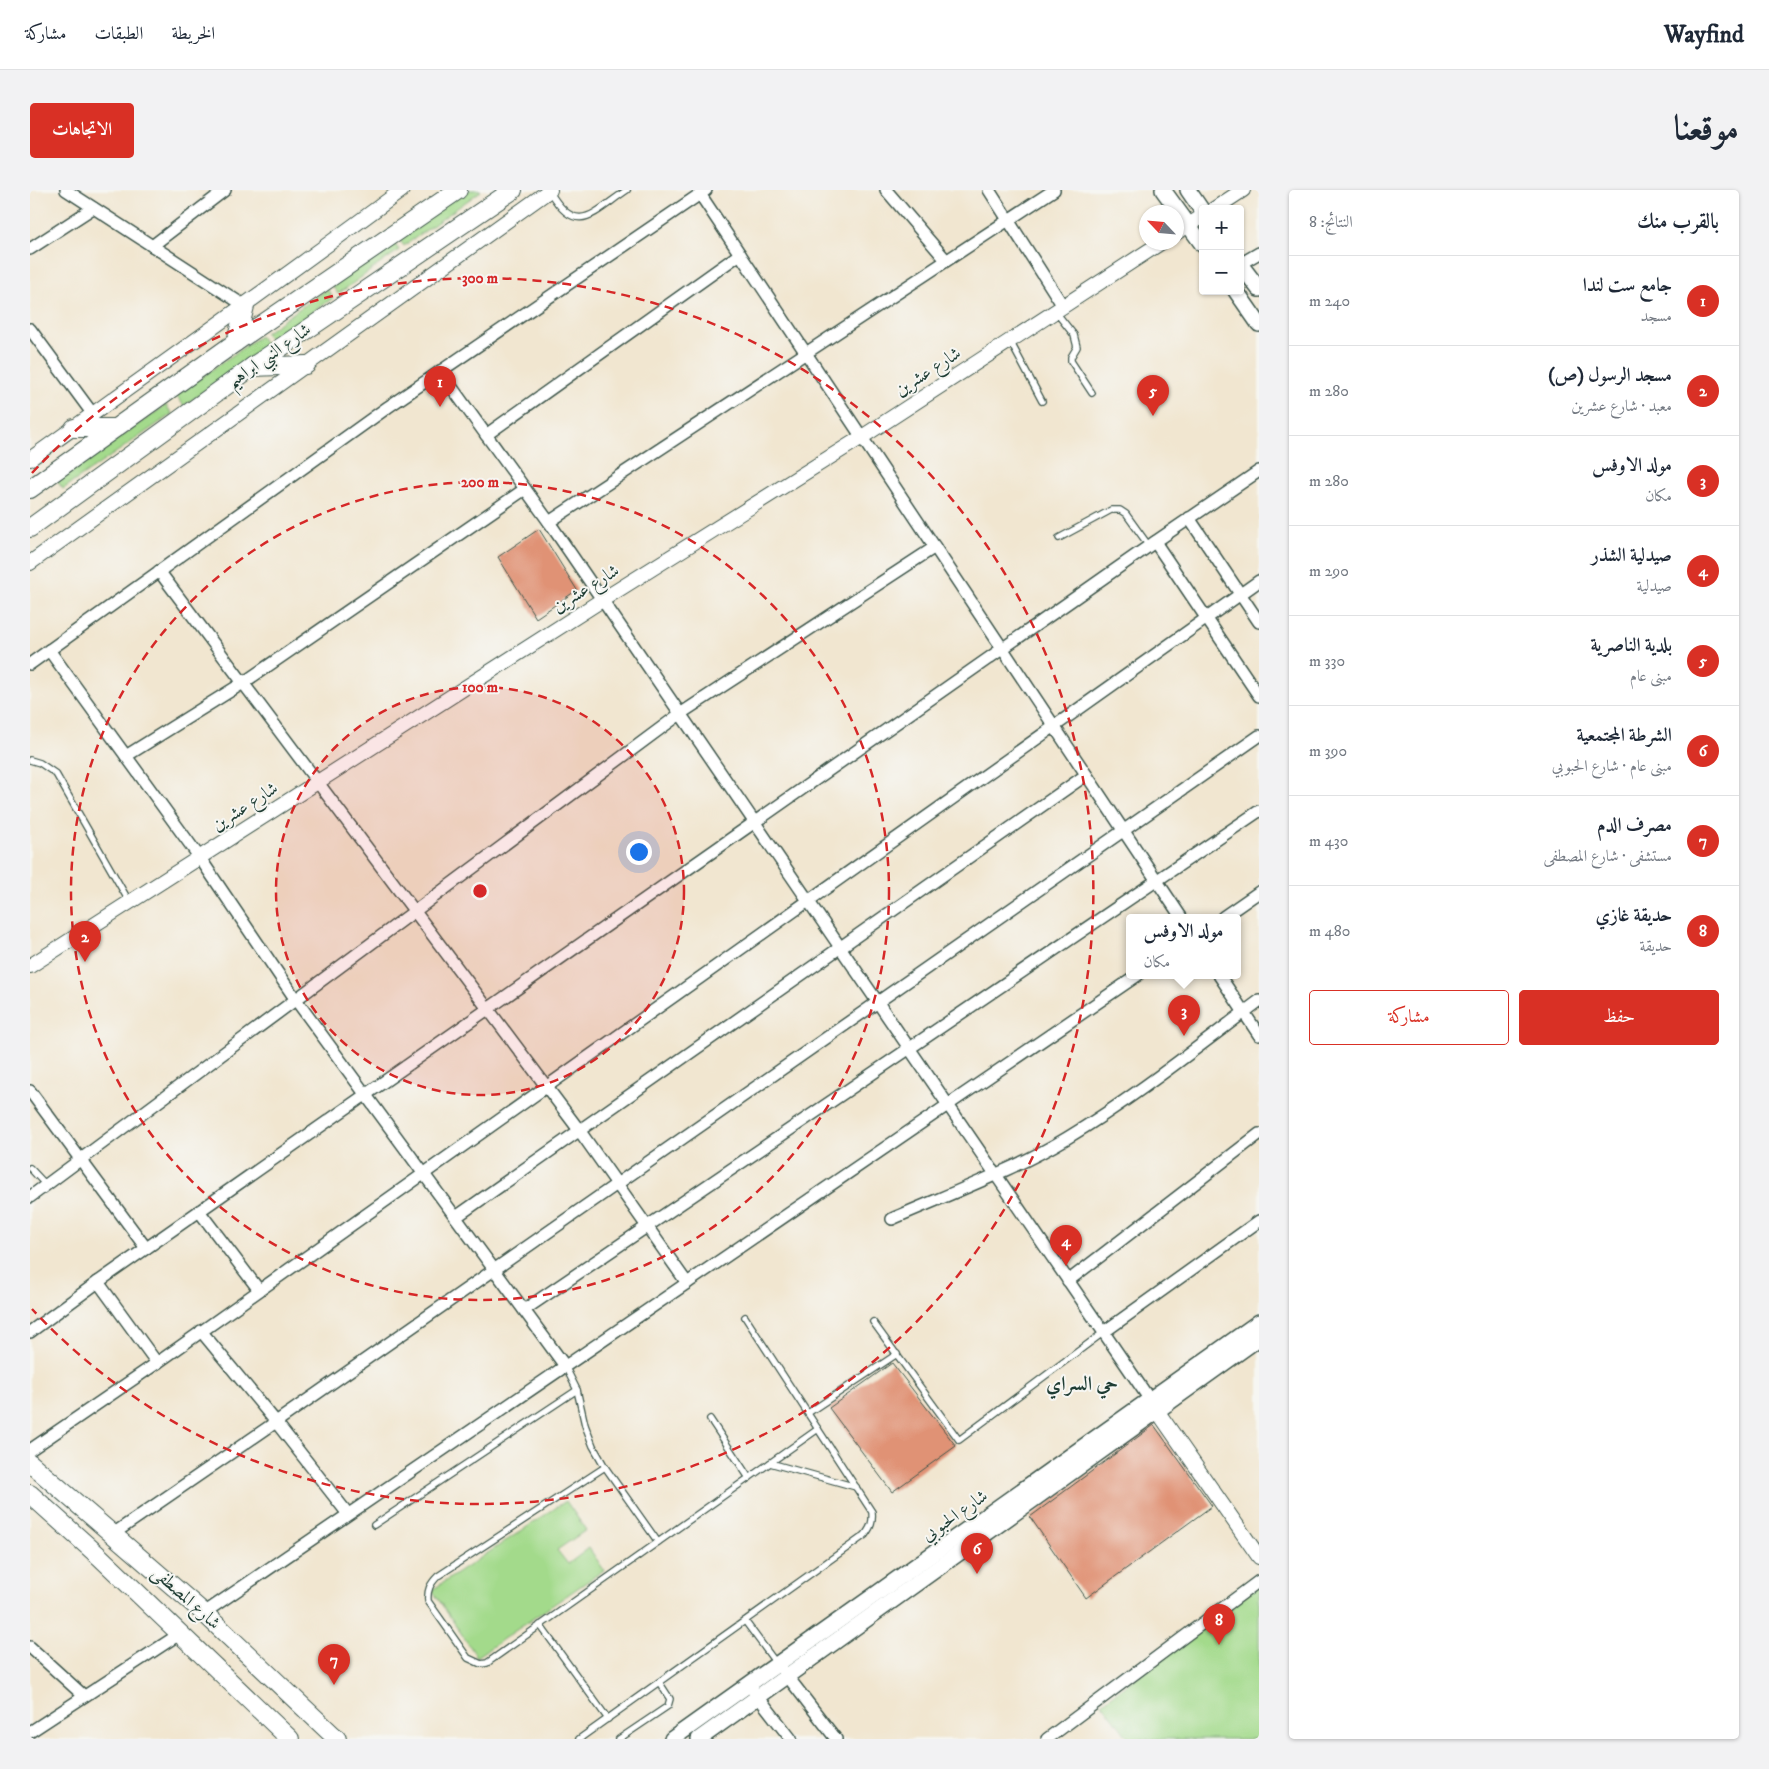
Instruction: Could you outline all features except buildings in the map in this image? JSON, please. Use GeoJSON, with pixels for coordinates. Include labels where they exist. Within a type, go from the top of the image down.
{"type":"FeatureCollection","features":[{"type":"Feature","properties":{"kind":"main road","name":"شارع النبي ابراهيم"},"geometry":{"type":"LineString","coordinates":[[30,489],[236,342],[458,190]]}},
{"type":"Feature","properties":{"kind":"main road"},"geometry":{"type":"LineString","coordinates":[[1163,190],[1170,205]]}},
{"type":"Feature","properties":{"kind":"main road"},"geometry":{"type":"LineString","coordinates":[[1188,190],[1199,206]]}},
{"type":"Feature","properties":{"kind":"main road","name":"شارع النبي ابراهيم"},"geometry":{"type":"LineString","coordinates":[[30,528],[252,367],[509,193]]}},
{"type":"Feature","properties":{"kind":"main road"},"geometry":{"type":"LineString","coordinates":[[1184,231],[1199,242]]}},
{"type":"Feature","properties":{"kind":"main road"},"geometry":{"type":"LineString","coordinates":[[1244,272],[1250,285]]}},
{"type":"Feature","properties":{"kind":"main road"},"geometry":{"type":"LineString","coordinates":[[1239,295],[1259,324]]}},
{"type":"Feature","properties":{"kind":"main road"},"geometry":{"type":"LineString","coordinates":[[236,342],[245,306]]}},
{"type":"Feature","properties":{"kind":"main road"},"geometry":{"type":"LineString","coordinates":[[252,367],[306,365]]}},
{"type":"Feature","properties":{"kind":"main road"},"geometry":{"type":"LineString","coordinates":[[74,428],[115,428]]}},
{"type":"Feature","properties":{"kind":"main road","name":"شارع الحبوبي"},"geometry":{"type":"LineString","coordinates":[[672,1739],[753,1691],[782,1671],[1154,1405],[1259,1322]]}},
{"type":"Feature","properties":{"kind":"main road","name":"شارع الحبوبي"},"geometry":{"type":"LineString","coordinates":[[1154,1405],[1259,1338]]}},
{"type":"Feature","properties":{"kind":"main road","name":"شارع المصطفى"},"geometry":{"type":"LineString","coordinates":[[30,1463],[204,1613],[338,1739]]}},
{"type":"Feature","properties":{"kind":"main road","name":"شارع المصطفى"},"geometry":{"type":"LineString","coordinates":[[30,1494],[181,1633],[290,1739]]}},
{"type":"Feature","properties":{"kind":"main road","name":"شارع الحبوبي"},"geometry":{"type":"LineString","coordinates":[[699,1739],[753,1691]]}},
{"type":"Feature","properties":{"kind":"street"},"geometry":{"type":"LineString","coordinates":[[66,190],[245,306]]}},
{"type":"Feature","properties":{"kind":"street"},"geometry":{"type":"LineString","coordinates":[[152,246],[225,190]]}},
{"type":"Feature","properties":{"kind":"street"},"geometry":{"type":"LineString","coordinates":[[30,459],[92,413],[245,306],[402,190]]}},
{"type":"Feature","properties":{"kind":"street"},"geometry":{"type":"LineString","coordinates":[[30,563],[550,190]]}},
{"type":"Feature","properties":{"kind":"street"},"geometry":{"type":"LineString","coordinates":[[886,190],[946,260]]}},
{"type":"Feature","properties":{"kind":"street"},"geometry":{"type":"LineString","coordinates":[[988,190],[1009,220],[1059,309]]}},
{"type":"Feature","properties":{"kind":"street"},"geometry":{"type":"LineString","coordinates":[[549,522],[1054,190]]}},
{"type":"Feature","properties":{"kind":"street"},"geometry":{"type":"LineString","coordinates":[[1220,205],[1243,190]]}},
{"type":"Feature","properties":{"kind":"street"},"geometry":{"type":"LineString","coordinates":[[30,664],[440,371],[703,192],[740,254],[1179,914]]}},
{"type":"Feature","properties":{"kind":"street"},"geometry":{"type":"LineString","coordinates":[[30,249],[93,208]]}},
{"type":"Feature","properties":{"kind":"street"},"geometry":{"type":"LineString","coordinates":[[1184,229],[1199,219]]}},
{"type":"Feature","properties":{"kind":"street","name":"شارع عشرين"},"geometry":{"type":"LineString","coordinates":[[30,966],[602,600],[862,437],[1150,250]]}},
{"type":"Feature","properties":{"kind":"street"},"geometry":{"type":"LineString","coordinates":[[1244,262],[1259,253]]}},
{"type":"Feature","properties":{"kind":"street"},"geometry":{"type":"LineString","coordinates":[[486,435],[740,254]]}},
{"type":"Feature","properties":{"kind":"street"},"geometry":{"type":"LineString","coordinates":[[30,329],[92,413]]}},
{"type":"Feature","properties":{"kind":"street"},"geometry":{"type":"LineString","coordinates":[[440,371],[549,522],[1259,1557]]}},
{"type":"Feature","properties":{"kind":"street"},"geometry":{"type":"LineString","coordinates":[[30,1332],[146,1248],[754,822],[1259,471]]}},
{"type":"Feature","properties":{"kind":"street"},"geometry":{"type":"LineString","coordinates":[[126,756],[243,683],[525,489]]}},
{"type":"Feature","properties":{"kind":"street"},"geometry":{"type":"LineString","coordinates":[[1189,518],[1259,622]]}},
{"type":"Feature","properties":{"kind":"street"},"geometry":{"type":"LineString","coordinates":[[1152,544],[1206,618],[1259,696]]}},
{"type":"Feature","properties":{"kind":"street"},"geometry":{"type":"LineString","coordinates":[[30,1197],[680,714],[935,547]]}},
{"type":"Feature","properties":{"kind":"street"},"geometry":{"type":"LineString","coordinates":[[159,571],[579,1130],[687,1283]]}},
{"type":"Feature","properties":{"kind":"street"},"geometry":{"type":"LineString","coordinates":[[30,1450],[259,1290],[1259,581]]}},
{"type":"Feature","properties":{"kind":"street"},"geometry":{"type":"LineString","coordinates":[[49,650],[200,858],[296,1000],[565,1366]]}},
{"type":"Feature","properties":{"kind":"street"},"geometry":{"type":"LineString","coordinates":[[113,1534],[495,1270],[1259,736]]}},
{"type":"Feature","properties":{"kind":"street"},"geometry":{"type":"LineString","coordinates":[[456,1217],[1086,775]]}},
{"type":"Feature","properties":{"kind":"street"},"geometry":{"type":"LineString","coordinates":[[524,1310],[1259,811]]}},
{"type":"Feature","properties":{"kind":"street"},"geometry":{"type":"LineString","coordinates":[[1227,914],[1259,892]]}},
{"type":"Feature","properties":{"kind":"street"},"geometry":{"type":"LineString","coordinates":[[204,1613],[1132,979]]}},
{"type":"Feature","properties":{"kind":"street"},"geometry":{"type":"LineString","coordinates":[[1222,979],[1259,1035]]}},
{"type":"Feature","properties":{"kind":"street"},"geometry":{"type":"LineString","coordinates":[[892,1219],[995,1174],[1066,1139],[1135,1095],[1259,1001]]}},
{"type":"Feature","properties":{"kind":"street"},"geometry":{"type":"LineString","coordinates":[[30,1091],[146,1248]]}},
{"type":"Feature","properties":{"kind":"street"},"geometry":{"type":"LineString","coordinates":[[1068,1281],[1259,1134]]}},
{"type":"Feature","properties":{"kind":"street"},"geometry":{"type":"LineString","coordinates":[[199,1211],[259,1290]]}},
{"type":"Feature","properties":{"kind":"street"},"geometry":{"type":"LineString","coordinates":[[1104,1332],[1259,1221]]}},
{"type":"Feature","properties":{"kind":"street"},"geometry":{"type":"LineString","coordinates":[[98,1282],[157,1362]]}},
{"type":"Feature","properties":{"kind":"street"},"geometry":{"type":"LineString","coordinates":[[201,1331],[348,1514]]}},
{"type":"Feature","properties":{"kind":"street"},"geometry":{"type":"LineString","coordinates":[[1047,1739],[1259,1581]]}},
{"type":"Feature","properties":{"kind":"street"},"geometry":{"type":"LineString","coordinates":[[30,1732],[181,1633]]}},
{"type":"Feature","properties":{"kind":"street"},"geometry":{"type":"LineString","coordinates":[[30,1647],[84,1696]]}},
{"type":"Feature","properties":{"kind":"street"},"geometry":{"type":"LineString","coordinates":[[782,1671],[836,1739]]}},
{"type":"Feature","properties":{"kind":"street"},"geometry":{"type":"LineString","coordinates":[[753,1691],[791,1739]]}},
{"type":"Feature","properties":{"kind":"lane"},"geometry":{"type":"LineString","coordinates":[[550,190],[559,208],[572,217],[586,218],[627,190]]}},
{"type":"Feature","properties":{"kind":"lane"},"geometry":{"type":"LineString","coordinates":[[1059,309],[1074,335],[1077,347],[1071,357],[1071,361],[1092,393]]}},
{"type":"Feature","properties":{"kind":"lane"},"geometry":{"type":"LineString","coordinates":[[1010,341],[1042,401]]}},
{"type":"Feature","properties":{"kind":"lane"},"geometry":{"type":"LineString","coordinates":[[1059,538],[1111,510],[1120,510],[1126,514],[1152,544]]}},
{"type":"Feature","properties":{"kind":"lane"},"geometry":{"type":"LineString","coordinates":[[30,760],[40,763],[56,774],[130,903]]}},
{"type":"Feature","properties":{"kind":"lane"},"geometry":{"type":"LineString","coordinates":[[30,1168],[46,1184]]}},
{"type":"Feature","properties":{"kind":"lane"},"geometry":{"type":"LineString","coordinates":[[579,1739],[865,1535],[870,1528],[873,1519],[872,1512],[745,1317]]}},
{"type":"Feature","properties":{"kind":"lane"},"geometry":{"type":"LineString","coordinates":[[873,1322],[959,1440],[1104,1332]]}},
{"type":"Feature","properties":{"kind":"lane"},"geometry":{"type":"LineString","coordinates":[[808,1413],[897,1354]]}},
{"type":"Feature","properties":{"kind":"lane"},"geometry":{"type":"LineString","coordinates":[[565,1366],[577,1390],[585,1425],[593,1446],[605,1467],[658,1542]]}},
{"type":"Feature","properties":{"kind":"lane"},"geometry":{"type":"LineString","coordinates":[[374,1525],[577,1390]]}},
{"type":"Feature","properties":{"kind":"lane"},"geometry":{"type":"LineString","coordinates":[[710,1419],[749,1478]]}},
{"type":"Feature","properties":{"kind":"lane"},"geometry":{"type":"LineString","coordinates":[[605,1467],[438,1576],[430,1584],[427,1592],[428,1601],[468,1658],[481,1664],[487,1663],[818,1429]]}},
{"type":"Feature","properties":{"kind":"lane"},"geometry":{"type":"LineString","coordinates":[[770,1463],[856,1487]]}},
{"type":"Feature","properties":{"kind":"lane"},"geometry":{"type":"LineString","coordinates":[[745,1621],[782,1671]]}},
{"type":"Feature","properties":{"kind":"lane"},"geometry":{"type":"LineString","coordinates":[[540,1625],[608,1720]]}},
{"type":"Feature","properties":{"kind":"lane"},"geometry":{"type":"LineString","coordinates":[[619,1739],[668,1706],[670,1698],[660,1682]]}},
{"type":"Feature","properties":{"kind":"green space"},"geometry":{"type":"Polygon","coordinates":[[[465,190],[481,191],[404,246],[398,238],[465,190]]]}},
{"type":"Feature","properties":{"kind":"green space"},"geometry":{"type":"Polygon","coordinates":[[[393,242],[399,250],[338,294],[332,285],[393,242]]]}},
{"type":"Feature","properties":{"kind":"green space"},"geometry":{"type":"Polygon","coordinates":[[[327,289],[333,298],[271,341],[265,333],[327,289]]]}},
{"type":"Feature","properties":{"kind":"green space"},"geometry":{"type":"Polygon","coordinates":[[[260,336],[266,345],[184,406],[176,395],[260,336]]]}},
{"type":"Feature","properties":{"kind":"green space"},"geometry":{"type":"Polygon","coordinates":[[[166,405],[172,414],[63,489],[57,481],[166,405]]]}},
{"type":"Feature","properties":{"kind":"green space"},"geometry":{"type":"Polygon","coordinates":[[[566,1501],[586,1530],[557,1550],[568,1564],[589,1548],[604,1570],[477,1657],[432,1590],[566,1501]]]}},
{"type":"Feature","properties":{"kind":"green space"},"geometry":{"type":"Polygon","coordinates":[[[1257,1586],[1259,1588],[1259,1739],[1129,1739],[1102,1703],[1257,1586]]]}},
{"type":"Feature","properties":{"kind":"place","name":"جامع ست لندا"},"geometry":{"type":"Point","coordinates":[440,407]}},
{"type":"Feature","properties":{"kind":"place","name":"بلدية الناصرية"},"geometry":{"type":"Point","coordinates":[1153,416]}},
{"type":"Feature","properties":{"kind":"place","name":"مسجد الرسول (ص)"},"geometry":{"type":"Point","coordinates":[85,962]}},
{"type":"Feature","properties":{"kind":"place","name":"مولد الاوفس"},"geometry":{"type":"Point","coordinates":[1184,1036]}},
{"type":"Feature","properties":{"kind":"place","name":"صيدلية الشذر"},"geometry":{"type":"Point","coordinates":[1066,1266]}},
{"type":"Feature","properties":{"kind":"place","name":"الشرطة المجتمعية"},"geometry":{"type":"Point","coordinates":[977,1574]}},
{"type":"Feature","properties":{"kind":"place","name":"حديقة غازي"},"geometry":{"type":"Point","coordinates":[1219,1645]}},
{"type":"Feature","properties":{"kind":"place","name":"مصرف الدم"},"geometry":{"type":"Point","coordinates":[334,1685]}},
{"type":"Feature","properties":{"kind":"district","name":"حي السراي"},"geometry":{"type":"Point","coordinates":[1082,1384]}}]}
